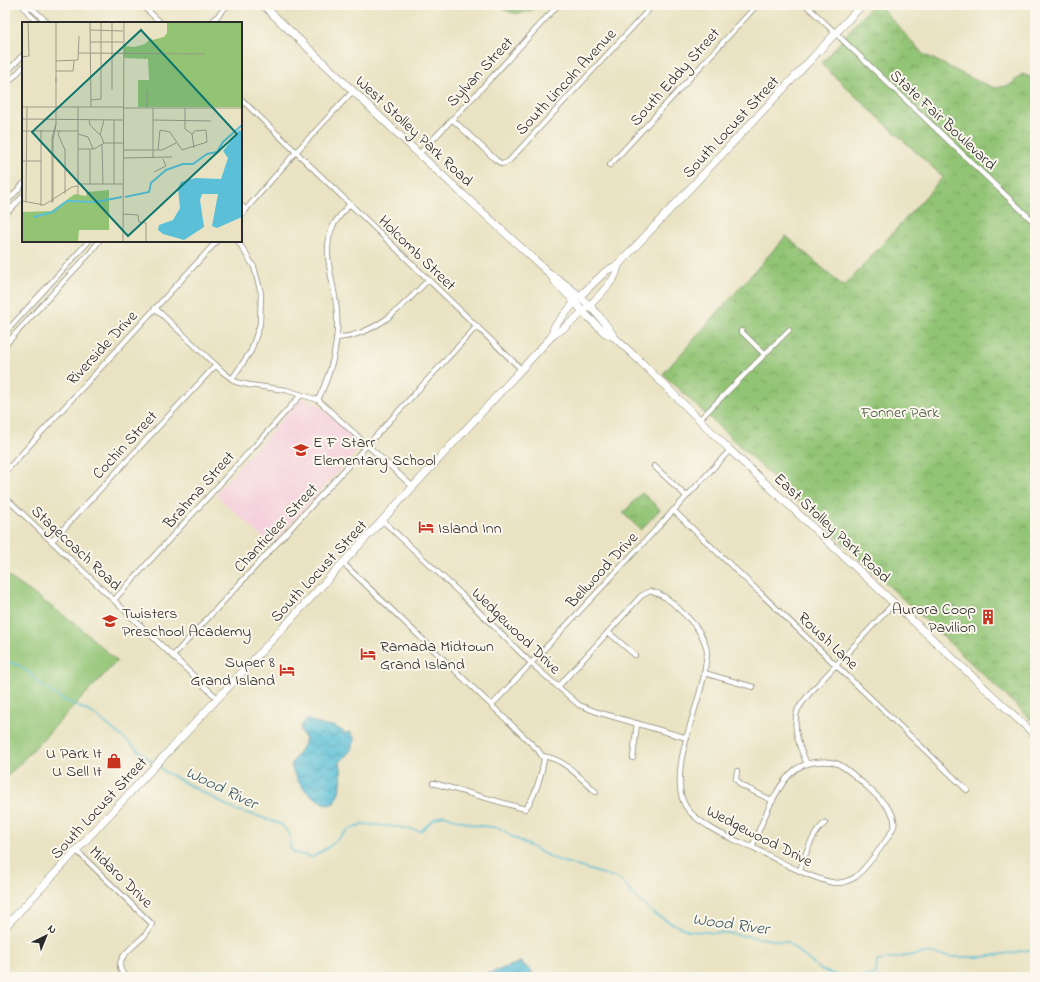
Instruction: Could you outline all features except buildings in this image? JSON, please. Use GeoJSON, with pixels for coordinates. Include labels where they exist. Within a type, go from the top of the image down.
{"type":"FeatureCollection","features":[{"type":"Feature","properties":{"kind":"main road","name":"West Stolley Park Road"},"geometry":{"type":"LineString","coordinates":[[263,5],[419,154],[550,274],[560,280],[577,299],[588,306]]}},
{"type":"Feature","properties":{"kind":"main road","name":"South Locust Street"},"geometry":{"type":"LineString","coordinates":[[552,336],[554,327],[577,299],[606,271],[619,264],[862,5]]}},
{"type":"Feature","properties":{"kind":"main road","name":"South Locust Street"},"geometry":{"type":"LineString","coordinates":[[5,927],[218,699],[552,336],[560,331],[588,306],[614,278],[619,264]]}},
{"type":"Feature","properties":{"kind":"main road","name":"West Stolley Park Road"},"geometry":{"type":"LineString","coordinates":[[577,299],[582,311]]}},
{"type":"Feature","properties":{"kind":"main road","name":"East Stolley Park Road"},"geometry":{"type":"LineString","coordinates":[[588,306],[609,328],[614,337],[730,450],[1035,735]]}},
{"type":"Feature","properties":{"kind":"main road","name":"East Stolley Park Road"},"geometry":{"type":"LineString","coordinates":[[582,311],[604,333],[614,337]]}},
{"type":"Feature","properties":{"kind":"street"},"geometry":{"type":"LineString","coordinates":[[22,5],[37,22]]}},
{"type":"Feature","properties":{"kind":"street"},"geometry":{"type":"LineString","coordinates":[[26,5],[47,22]]}},
{"type":"Feature","properties":{"kind":"street"},"geometry":{"type":"LineString","coordinates":[[142,5],[160,22]]}},
{"type":"Feature","properties":{"kind":"street"},"geometry":{"type":"LineString","coordinates":[[212,22],[228,5]]}},
{"type":"Feature","properties":{"kind":"street","name":"Sylvan Street"},"geometry":{"type":"LineString","coordinates":[[419,154],[558,5]]}},
{"type":"Feature","properties":{"kind":"street","name":"South Lincoln Avenue"},"geometry":{"type":"LineString","coordinates":[[452,119],[492,157],[502,164],[508,162],[653,5]]}},
{"type":"Feature","properties":{"kind":"street","name":"South Eddy Street"},"geometry":{"type":"LineString","coordinates":[[610,165],[757,5]]}},
{"type":"Feature","properties":{"kind":"street","name":"State Fair Boulevard"},"geometry":{"type":"LineString","coordinates":[[806,5],[1035,223]]}},
{"type":"Feature","properties":{"kind":"street"},"geometry":{"type":"LineString","coordinates":[[5,74],[22,56]]}},
{"type":"Feature","properties":{"kind":"street"},"geometry":{"type":"LineString","coordinates":[[5,86],[22,68]]}},
{"type":"Feature","properties":{"kind":"street"},"geometry":{"type":"LineString","coordinates":[[242,214],[296,152],[353,91]]}},
{"type":"Feature","properties":{"kind":"street","name":"Holcomb Street"},"geometry":{"type":"LineString","coordinates":[[242,100],[522,370]]}},
{"type":"Feature","properties":{"kind":"street"},"geometry":{"type":"LineString","coordinates":[[5,204],[22,185]]}},
{"type":"Feature","properties":{"kind":"street"},"geometry":{"type":"LineString","coordinates":[[5,215],[22,197]]}},
{"type":"Feature","properties":{"kind":"street"},"geometry":{"type":"LineString","coordinates":[[318,400],[326,382],[336,347],[337,314],[329,269],[330,236],[334,225],[350,204]]}},
{"type":"Feature","properties":{"kind":"street"},"geometry":{"type":"LineString","coordinates":[[242,206],[246,210]]}},
{"type":"Feature","properties":{"kind":"street"},"geometry":{"type":"LineString","coordinates":[[5,333],[89,242]]}},
{"type":"Feature","properties":{"kind":"street"},"geometry":{"type":"LineString","coordinates":[[5,345],[90,253],[97,242]]}},
{"type":"Feature","properties":{"kind":"street","name":"Riverside Drive"},"geometry":{"type":"LineString","coordinates":[[5,472],[216,242]]}},
{"type":"Feature","properties":{"kind":"street"},"geometry":{"type":"LineString","coordinates":[[232,379],[251,351],[260,324],[261,293],[254,267],[239,242]]}},
{"type":"Feature","properties":{"kind":"street"},"geometry":{"type":"LineString","coordinates":[[336,338],[343,338],[359,333],[380,324],[397,312],[428,280]]}},
{"type":"Feature","properties":{"kind":"street"},"geometry":{"type":"LineString","coordinates":[[155,308],[236,382],[286,390],[318,400],[413,487]]}},
{"type":"Feature","properties":{"kind":"street","name":"Chanticleer Street"},"geometry":{"type":"LineString","coordinates":[[173,656],[477,326]]}},
{"type":"Feature","properties":{"kind":"street"},"geometry":{"type":"LineString","coordinates":[[700,420],[789,330]]}},
{"type":"Feature","properties":{"kind":"street"},"geometry":{"type":"LineString","coordinates":[[741,331],[764,354]]}},
{"type":"Feature","properties":{"kind":"street","name":"Cochin Street"},"geometry":{"type":"LineString","coordinates":[[52,541],[216,365]]}},
{"type":"Feature","properties":{"kind":"street","name":"Brahma Street"},"geometry":{"type":"LineString","coordinates":[[114,600],[301,395]]}},
{"type":"Feature","properties":{"kind":"street","name":"Bellwood Drive"},"geometry":{"type":"LineString","coordinates":[[492,706],[730,450]]}},
{"type":"Feature","properties":{"kind":"street"},"geometry":{"type":"LineString","coordinates":[[654,466],[686,496]]}},
{"type":"Feature","properties":{"kind":"street","name":"Stagecoach Road"},"geometry":{"type":"LineString","coordinates":[[5,497],[218,699]]}},
{"type":"Feature","properties":{"kind":"street","name":"Roush Lane"},"geometry":{"type":"LineString","coordinates":[[673,510],[967,790]]}},
{"type":"Feature","properties":{"kind":"street","name":"Wedgewood Drive"},"geometry":{"type":"LineString","coordinates":[[382,520],[461,594],[532,664],[579,705],[597,712],[687,738],[680,771],[680,790],[684,804],[692,815],[710,828],[800,870],[832,883],[844,882],[854,878],[892,833],[895,824],[893,815],[884,804],[850,772],[837,764],[824,762],[807,764]]}},
{"type":"Feature","properties":{"kind":"street"},"geometry":{"type":"LineString","coordinates":[[343,563],[538,750],[544,759],[542,771],[530,804],[525,809],[433,783]]}},
{"type":"Feature","properties":{"kind":"street"},"geometry":{"type":"LineString","coordinates":[[558,687],[641,596],[650,591],[662,594],[691,620],[702,636],[707,653],[703,684],[687,738]]}},
{"type":"Feature","properties":{"kind":"street"},"geometry":{"type":"LineString","coordinates":[[752,847],[778,789],[797,769],[807,764],[799,746],[796,726],[798,710],[809,694],[894,603]]}},
{"type":"Feature","properties":{"kind":"street"},"geometry":{"type":"LineString","coordinates":[[608,632],[635,655]]}},
{"type":"Feature","properties":{"kind":"street"},"geometry":{"type":"LineString","coordinates":[[704,673],[753,687]]}},
{"type":"Feature","properties":{"kind":"street"},"geometry":{"type":"LineString","coordinates":[[633,758],[636,723]]}},
{"type":"Feature","properties":{"kind":"street"},"geometry":{"type":"LineString","coordinates":[[542,756],[550,756],[558,760],[596,792]]}},
{"type":"Feature","properties":{"kind":"street"},"geometry":{"type":"LineString","coordinates":[[737,772],[736,779],[741,785],[773,801]]}},
{"type":"Feature","properties":{"kind":"street"},"geometry":{"type":"LineString","coordinates":[[800,870],[808,847],[819,829],[825,823]]}},
{"type":"Feature","properties":{"kind":"street","name":"Midaro Drive"},"geometry":{"type":"LineString","coordinates":[[77,851],[152,924],[144,936],[123,956],[120,962],[121,969],[126,977]]}},
{"type":"Feature","properties":{"kind":"shaded area"},"geometry":{"type":"Polygon","coordinates":[[[302,398],[318,404],[363,445],[271,545],[215,494],[302,398]]]}},
{"type":"Feature","properties":{"kind":"green space"},"geometry":{"type":"Polygon","coordinates":[[[498,5],[511,5],[517,7],[539,5],[524,13],[513,13],[498,5]]]}},
{"type":"Feature","properties":{"kind":"green space","name":"Fonner Park"},"geometry":{"type":"Polygon","coordinates":[[[872,5],[879,5],[923,54],[971,78],[994,88],[1010,85],[1022,74],[1035,79],[1035,723],[663,374],[786,236],[844,287],[943,177],[821,64],[872,5]]]}},
{"type":"Feature","properties":{"kind":"green space"},"geometry":{"type":"Polygon","coordinates":[[[642,493],[660,509],[641,530],[623,513],[642,493]]]}},
{"type":"Feature","properties":{"kind":"green space"},"geometry":{"type":"Polygon","coordinates":[[[5,574],[76,624],[117,661],[5,779],[5,574]]]}},
{"type":"Feature","properties":{"kind":"water"},"geometry":{"type":"Polygon","coordinates":[[[307,719],[325,726],[334,726],[346,733],[350,732],[355,739],[352,749],[340,762],[342,778],[339,792],[334,803],[328,805],[315,798],[305,790],[297,780],[291,766],[306,739],[301,732],[301,726],[307,719]]]}},
{"type":"Feature","properties":{"kind":"water"},"geometry":{"type":"Polygon","coordinates":[[[521,962],[537,977],[481,977],[482,976],[521,962]]]}},
{"type":"Feature","properties":{"kind":"waterway","name":"Wood River"},"geometry":{"type":"LineString","coordinates":[[5,661],[18,665],[27,671],[41,685],[60,698],[94,714],[154,763]]}},
{"type":"Feature","properties":{"kind":"waterway","name":"Wood River"},"geometry":{"type":"LineString","coordinates":[[159,766],[165,772],[235,810],[261,817],[282,825],[290,835],[290,848],[295,853],[313,857],[330,846],[348,830],[363,824],[398,827],[421,831],[434,819],[444,815],[473,825],[500,828],[511,836],[552,858],[620,879],[632,894],[654,914],[690,931],[732,934],[787,942],[821,970],[841,977]]}},
{"type":"Feature","properties":{"kind":"waterway","name":"Wood River"},"geometry":{"type":"LineString","coordinates":[[863,977],[876,974],[877,961],[925,953],[954,957],[984,957],[1035,949]]}},
{"type":"Feature","properties":{"kind":"place","name":"E F Starr Elementary School"},"geometry":{"type":"Point","coordinates":[301,450]}},
{"type":"Feature","properties":{"kind":"place","name":"Island Inn"},"geometry":{"type":"Point","coordinates":[426,527]}},
{"type":"Feature","properties":{"kind":"place","name":"Aurora Coop Pavilion"},"geometry":{"type":"Point","coordinates":[988,617]}},
{"type":"Feature","properties":{"kind":"place","name":"Twisters Preschool Academy"},"geometry":{"type":"Point","coordinates":[110,621]}},
{"type":"Feature","properties":{"kind":"place","name":"Ramada Midtown Grand Island"},"geometry":{"type":"Point","coordinates":[368,654]}},
{"type":"Feature","properties":{"kind":"place","name":"Super 8 Grand Island"},"geometry":{"type":"Point","coordinates":[287,670]}},
{"type":"Feature","properties":{"kind":"place","name":"U Park It U Sell It"},"geometry":{"type":"Point","coordinates":[114,761]}}]}
